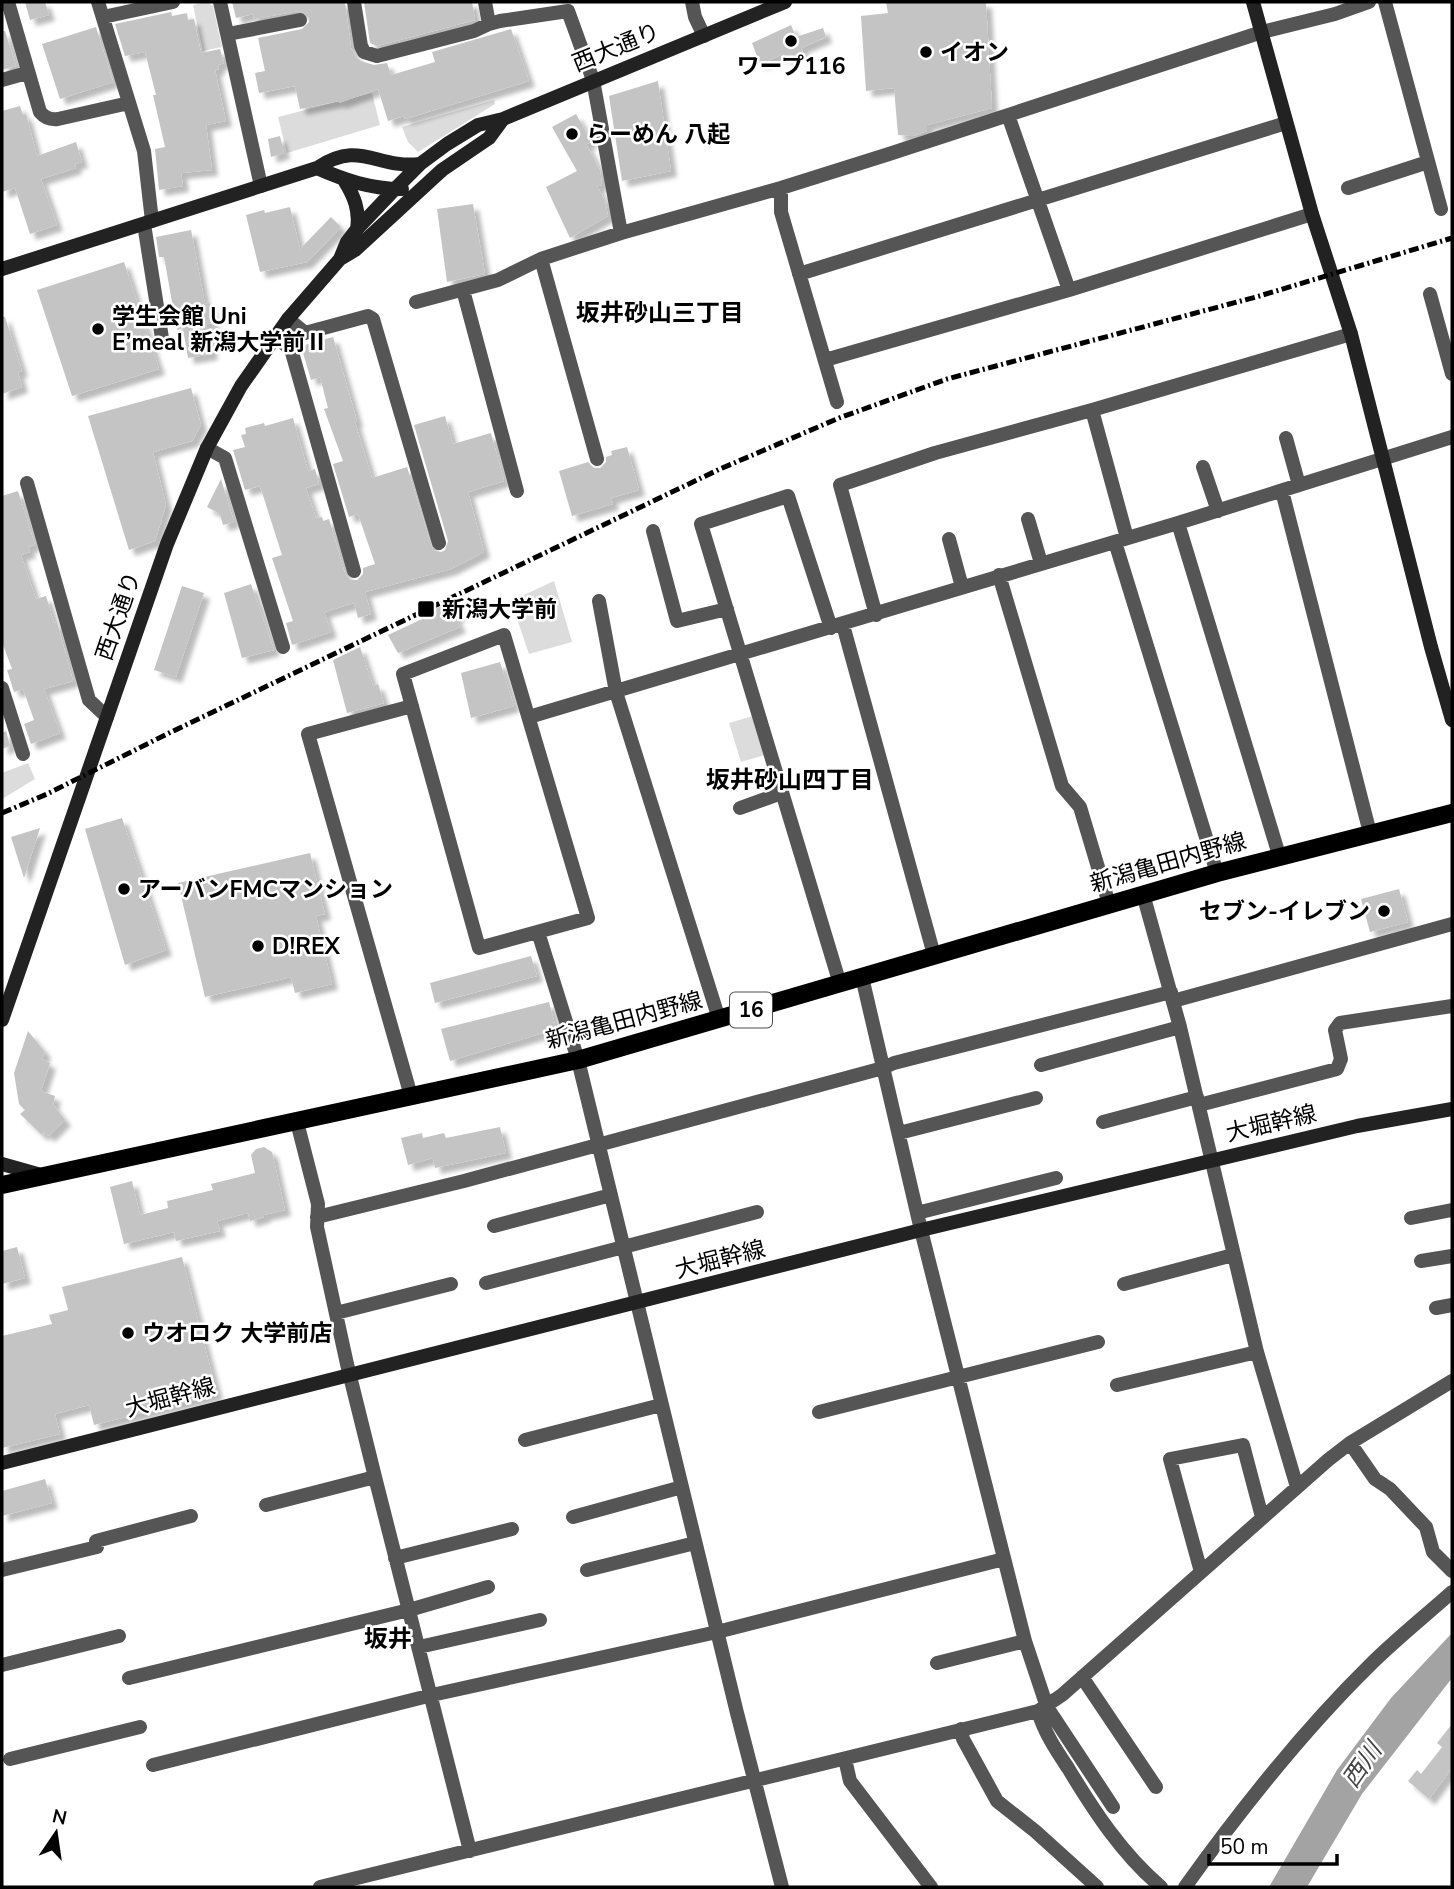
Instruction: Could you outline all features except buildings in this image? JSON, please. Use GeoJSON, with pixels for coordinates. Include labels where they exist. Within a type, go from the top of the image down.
{"type":"FeatureCollection","features":[{"type":"Feature","properties":{"kind":"main road","name":"新潟亀田内野線"},"geometry":{"type":"LineString","coordinates":[[2,1185],[578,1060],[1279,855],[1452,813]]}},
{"type":"Feature","properties":{"kind":"street"},"geometry":{"type":"LineString","coordinates":[[8,2],[40,112],[48,119],[129,103]]}},
{"type":"Feature","properties":{"kind":"street"},"geometry":{"type":"LineString","coordinates":[[98,2],[144,151],[148,223],[162,338]]}},
{"type":"Feature","properties":{"kind":"street"},"geometry":{"type":"LineString","coordinates":[[103,17],[173,2]]}},
{"type":"Feature","properties":{"kind":"street"},"geometry":{"type":"LineString","coordinates":[[220,2],[261,186]]}},
{"type":"Feature","properties":{"kind":"street"},"geometry":{"type":"LineString","coordinates":[[354,2],[361,46],[364,52],[377,56],[500,21],[571,7],[593,80],[621,233]]}},
{"type":"Feature","properties":{"kind":"street"},"geometry":{"type":"LineString","coordinates":[[485,2],[489,24]]}},
{"type":"Feature","properties":{"kind":"street"},"geometry":{"type":"LineString","coordinates":[[692,2],[695,17],[704,36]]}},
{"type":"Feature","properties":{"kind":"street","name":"西大通り"},"geometry":{"type":"LineString","coordinates":[[340,259],[347,242],[357,229],[420,164],[478,125],[503,119],[785,2]]}},
{"type":"Feature","properties":{"kind":"street"},"geometry":{"type":"LineString","coordinates":[[1253,2],[1312,214],[1351,334],[1452,720]]}},
{"type":"Feature","properties":{"kind":"street"},"geometry":{"type":"LineString","coordinates":[[416,302],[498,280],[541,259],[621,233],[781,188],[1262,32],[1335,14],[1369,2]]}},
{"type":"Feature","properties":{"kind":"street"},"geometry":{"type":"LineString","coordinates":[[1385,2],[1441,209]]}},
{"type":"Feature","properties":{"kind":"street"},"geometry":{"type":"LineString","coordinates":[[228,34],[300,20]]}},
{"type":"Feature","properties":{"kind":"street"},"geometry":{"type":"LineString","coordinates":[[2,80],[27,73]]}},
{"type":"Feature","properties":{"kind":"street"},"geometry":{"type":"LineString","coordinates":[[1008,115],[1069,290]]}},
{"type":"Feature","properties":{"kind":"street","name":"西大通り"},"geometry":{"type":"LineString","coordinates":[[2,1020],[167,544],[207,448],[241,386],[288,319],[340,259],[355,250],[442,170],[489,138],[503,119]]}},
{"type":"Feature","properties":{"kind":"street"},"geometry":{"type":"LineString","coordinates":[[799,274],[1286,122]]}},
{"type":"Feature","properties":{"kind":"street"},"geometry":{"type":"LineString","coordinates":[[2,269],[317,168],[332,158],[349,154],[396,164],[420,164]]}},
{"type":"Feature","properties":{"kind":"street"},"geometry":{"type":"LineString","coordinates":[[377,159],[392,179],[395,189],[393,214]]}},
{"type":"Feature","properties":{"kind":"street"},"geometry":{"type":"LineString","coordinates":[[1348,188],[1428,162]]}},
{"type":"Feature","properties":{"kind":"street"},"geometry":{"type":"LineString","coordinates":[[317,168],[344,180],[395,189],[424,186]]}},
{"type":"Feature","properties":{"kind":"street"},"geometry":{"type":"LineString","coordinates":[[344,180],[355,198],[357,229]]}},
{"type":"Feature","properties":{"kind":"street"},"geometry":{"type":"LineString","coordinates":[[781,188],[781,212],[837,402]]}},
{"type":"Feature","properties":{"kind":"street"},"geometry":{"type":"LineString","coordinates":[[825,360],[1069,290],[1312,214]]}},
{"type":"Feature","properties":{"kind":"street"},"geometry":{"type":"LineString","coordinates":[[541,259],[597,459]]}},
{"type":"Feature","properties":{"kind":"street"},"geometry":{"type":"LineString","coordinates":[[463,290],[517,491]]}},
{"type":"Feature","properties":{"kind":"street"},"geometry":{"type":"LineString","coordinates":[[1430,294],[1452,373]]}},
{"type":"Feature","properties":{"kind":"street"},"geometry":{"type":"LineString","coordinates":[[288,319],[304,333],[368,316],[373,319],[439,543]]}},
{"type":"Feature","properties":{"kind":"street"},"geometry":{"type":"LineString","coordinates":[[876,615],[840,485],[935,453],[1351,334]]}},
{"type":"Feature","properties":{"kind":"street"},"geometry":{"type":"LineString","coordinates":[[274,337],[290,349],[354,571]]}},
{"type":"Feature","properties":{"kind":"street"},"geometry":{"type":"LineString","coordinates":[[1092,410],[1121,540],[1217,873]]}},
{"type":"Feature","properties":{"kind":"street"},"geometry":{"type":"LineString","coordinates":[[528,717],[876,615],[1452,437]]}},
{"type":"Feature","properties":{"kind":"street"},"geometry":{"type":"LineString","coordinates":[[1286,438],[1299,485]]}},
{"type":"Feature","properties":{"kind":"street"},"geometry":{"type":"LineString","coordinates":[[207,448],[225,458],[283,647]]}},
{"type":"Feature","properties":{"kind":"street"},"geometry":{"type":"LineString","coordinates":[[1203,467],[1217,511]]}},
{"type":"Feature","properties":{"kind":"street"},"geometry":{"type":"LineString","coordinates":[[27,483],[89,700],[107,717]]}},
{"type":"Feature","properties":{"kind":"street"},"geometry":{"type":"LineString","coordinates":[[1282,491],[1370,833]]}},
{"type":"Feature","properties":{"kind":"street"},"geometry":{"type":"LineString","coordinates":[[840,984],[701,524],[788,496],[837,626],[934,955]]}},
{"type":"Feature","properties":{"kind":"street"},"geometry":{"type":"LineString","coordinates":[[1028,519],[1041,563]]}},
{"type":"Feature","properties":{"kind":"street"},"geometry":{"type":"LineString","coordinates":[[1178,523],[1279,855]]}},
{"type":"Feature","properties":{"kind":"street"},"geometry":{"type":"LineString","coordinates":[[653,531],[677,621],[727,610]]}},
{"type":"Feature","properties":{"kind":"street"},"geometry":{"type":"LineString","coordinates":[[950,539],[962,587]]}},
{"type":"Feature","properties":{"kind":"street"},"geometry":{"type":"LineString","coordinates":[[999,575],[1062,786],[1080,807],[1109,904]]}},
{"type":"Feature","properties":{"kind":"street"},"geometry":{"type":"LineString","coordinates":[[599,601],[616,692],[719,1019]]}},
{"type":"Feature","properties":{"kind":"street"},"geometry":{"type":"LineString","coordinates":[[504,635],[528,717],[588,918],[480,948],[403,674],[504,635]]}},
{"type":"Feature","properties":{"kind":"street"},"geometry":{"type":"LineString","coordinates":[[2,688],[23,754]]}},
{"type":"Feature","properties":{"kind":"street"},"geometry":{"type":"LineString","coordinates":[[411,1096],[308,734],[412,706]]}},
{"type":"Feature","properties":{"kind":"street"},"geometry":{"type":"LineString","coordinates":[[740,807],[782,793]]}},
{"type":"Feature","properties":{"kind":"street"},"geometry":{"type":"LineString","coordinates":[[1143,894],[1180,1027],[1258,1352],[1297,1487]]}},
{"type":"Feature","properties":{"kind":"street"},"geometry":{"type":"LineString","coordinates":[[317,1217],[598,1145],[883,1068],[907,1059],[1172,996],[1452,924]]}},
{"type":"Feature","properties":{"kind":"street"},"geometry":{"type":"LineString","coordinates":[[538,932],[578,1060],[636,1304],[782,1887]]}},
{"type":"Feature","properties":{"kind":"street"},"geometry":{"type":"LineString","coordinates":[[862,977],[921,1230],[1048,1737],[1088,1802],[1122,1848],[1161,1887]]}},
{"type":"Feature","properties":{"kind":"street"},"geometry":{"type":"LineString","coordinates":[[1103,1122],[1338,1069],[1341,1059],[1335,1030],[1340,1023],[1452,1006]]}},
{"type":"Feature","properties":{"kind":"street"},"geometry":{"type":"LineString","coordinates":[[1041,1065],[1180,1027]]}},
{"type":"Feature","properties":{"kind":"street"},"geometry":{"type":"LineString","coordinates":[[898,1133],[1036,1098]]}},
{"type":"Feature","properties":{"kind":"street","name":"大堀幹線"},"geometry":{"type":"LineString","coordinates":[[2,1463],[921,1230],[1357,1126],[1452,1109]]}},
{"type":"Feature","properties":{"kind":"street"},"geometry":{"type":"LineString","coordinates":[[297,1122],[318,1204],[317,1217],[336,1313],[374,1477],[470,1851]]}},
{"type":"Feature","properties":{"kind":"street"},"geometry":{"type":"LineString","coordinates":[[2,1164],[43,1176]]}},
{"type":"Feature","properties":{"kind":"street"},"geometry":{"type":"LineString","coordinates":[[917,1213],[1056,1178]]}},
{"type":"Feature","properties":{"kind":"street"},"geometry":{"type":"LineString","coordinates":[[494,1226],[611,1195]]}},
{"type":"Feature","properties":{"kind":"street"},"geometry":{"type":"LineString","coordinates":[[1411,1217],[1452,1210]]}},
{"type":"Feature","properties":{"kind":"street"},"geometry":{"type":"LineString","coordinates":[[486,1283],[757,1212]]}},
{"type":"Feature","properties":{"kind":"street"},"geometry":{"type":"LineString","coordinates":[[1124,1284],[1233,1255]]}},
{"type":"Feature","properties":{"kind":"street"},"geometry":{"type":"LineString","coordinates":[[1421,1261],[1452,1256]]}},
{"type":"Feature","properties":{"kind":"street"},"geometry":{"type":"LineString","coordinates":[[336,1313],[451,1284]]}},
{"type":"Feature","properties":{"kind":"street"},"geometry":{"type":"LineString","coordinates":[[1436,1308],[1452,1305]]}},
{"type":"Feature","properties":{"kind":"street"},"geometry":{"type":"LineString","coordinates":[[819,1412],[1098,1342]]}},
{"type":"Feature","properties":{"kind":"street"},"geometry":{"type":"LineString","coordinates":[[1117,1385],[1258,1352]]}},
{"type":"Feature","properties":{"kind":"street"},"geometry":{"type":"LineString","coordinates":[[320,1887],[1042,1709],[1083,1677],[1262,1517],[1350,1443],[1452,1381]]}},
{"type":"Feature","properties":{"kind":"street"},"geometry":{"type":"LineString","coordinates":[[525,1440],[661,1405]]}},
{"type":"Feature","properties":{"kind":"street"},"geometry":{"type":"LineString","coordinates":[[1350,1443],[1375,1479],[1390,1489],[1426,1527],[1433,1552],[1452,1571]]}},
{"type":"Feature","properties":{"kind":"street"},"geometry":{"type":"LineString","coordinates":[[1201,1572],[1170,1459],[1243,1445],[1262,1517]]}},
{"type":"Feature","properties":{"kind":"street"},"geometry":{"type":"LineString","coordinates":[[266,1505],[374,1477]]}},
{"type":"Feature","properties":{"kind":"street"},"geometry":{"type":"LineString","coordinates":[[573,1517],[682,1488]]}},
{"type":"Feature","properties":{"kind":"street"},"geometry":{"type":"LineString","coordinates":[[2,1570],[191,1517]]}},
{"type":"Feature","properties":{"kind":"street"},"geometry":{"type":"LineString","coordinates":[[395,1558],[512,1529]]}},
{"type":"Feature","properties":{"kind":"street"},"geometry":{"type":"LineString","coordinates":[[586,1570],[695,1543]]}},
{"type":"Feature","properties":{"kind":"street"},"geometry":{"type":"LineString","coordinates":[[153,1765],[432,1695],[717,1632],[1004,1559]]}},
{"type":"Feature","properties":{"kind":"street"},"geometry":{"type":"LineString","coordinates":[[129,1678],[409,1610],[488,1587]]}},
{"type":"Feature","properties":{"kind":"street"},"geometry":{"type":"LineString","coordinates":[[1185,1887],[1237,1814],[1306,1733],[1370,1665],[1452,1592]]}},
{"type":"Feature","properties":{"kind":"street"},"geometry":{"type":"LineString","coordinates":[[419,1647],[540,1620]]}},
{"type":"Feature","properties":{"kind":"street"},"geometry":{"type":"LineString","coordinates":[[2,1665],[119,1636]]}},
{"type":"Feature","properties":{"kind":"street"},"geometry":{"type":"LineString","coordinates":[[937,1664],[1024,1641]]}},
{"type":"Feature","properties":{"kind":"street"},"geometry":{"type":"LineString","coordinates":[[1083,1677],[1156,1787]]}},
{"type":"Feature","properties":{"kind":"street"},"geometry":{"type":"LineString","coordinates":[[1042,1709],[1113,1807]]}},
{"type":"Feature","properties":{"kind":"street"},"geometry":{"type":"LineString","coordinates":[[10,1759],[140,1727]]}},
{"type":"Feature","properties":{"kind":"street"},"geometry":{"type":"LineString","coordinates":[[961,1729],[963,1739],[997,1801],[1097,1887]]}},
{"type":"Feature","properties":{"kind":"street"},"geometry":{"type":"LineString","coordinates":[[845,1759],[850,1781],[931,1887]]}},
{"type":"Feature","properties":{"kind":"shaded area"},"geometry":{"type":"Polygon","coordinates":[[[207,2],[213,6],[222,47],[203,51],[193,5],[207,2]]]}},
{"type":"Feature","properties":{"kind":"shaded area"},"geometry":{"type":"Polygon","coordinates":[[[372,93],[380,125],[287,153],[278,117],[372,93]]]}},
{"type":"Feature","properties":{"kind":"shaded area"},"geometry":{"type":"Polygon","coordinates":[[[494,100],[495,104],[418,152],[408,142],[402,127],[494,100]]]}},
{"type":"Feature","properties":{"kind":"shaded area"},"geometry":{"type":"Polygon","coordinates":[[[554,581],[572,642],[529,654],[511,601],[554,581]]]}},
{"type":"Feature","properties":{"kind":"shaded area"},"geometry":{"type":"Polygon","coordinates":[[[753,716],[765,755],[741,762],[729,723],[753,716]]]}},
{"type":"Feature","properties":{"kind":"shaded area"},"geometry":{"type":"Polygon","coordinates":[[[28,763],[35,779],[2,799],[2,773],[28,763]]]}},
{"type":"Feature","properties":{"kind":"water","name":"西川"},"geometry":{"type":"Polygon","coordinates":[[[1452,1633],[1452,1678],[1362,1794],[1307,1887],[1269,1887],[1337,1770],[1391,1698],[1452,1633]]]}},
{"type":"Feature","properties":{"kind":"railway"},"geometry":{"type":"LineString","coordinates":[[2,813],[47,794],[720,469],[839,418],[947,379],[1256,297],[1452,238]]}},
{"type":"Feature","properties":{"kind":"place","name":"ワープ116"},"geometry":{"type":"Point","coordinates":[791,41]}},
{"type":"Feature","properties":{"kind":"place","name":"イオン"},"geometry":{"type":"Point","coordinates":[926,52]}},
{"type":"Feature","properties":{"kind":"place","name":"らーめん 八起"},"geometry":{"type":"Point","coordinates":[572,134]}},
{"type":"Feature","properties":{"kind":"place","name":"学生会館 Uni E’meal 新潟大学前Ⅱ"},"geometry":{"type":"Point","coordinates":[98,329]}},
{"type":"Feature","properties":{"kind":"place","name":"新潟大学前"},"geometry":{"type":"Point","coordinates":[426,609]}},
{"type":"Feature","properties":{"kind":"place","name":"アーバンFMCマンション"},"geometry":{"type":"Point","coordinates":[124,889]}},
{"type":"Feature","properties":{"kind":"place","name":"セブン-イレブン"},"geometry":{"type":"Point","coordinates":[1384,911]}},
{"type":"Feature","properties":{"kind":"place","name":"D!REX"},"geometry":{"type":"Point","coordinates":[258,946]}},
{"type":"Feature","properties":{"kind":"place","name":"ウオロク 大学前店"},"geometry":{"type":"Point","coordinates":[128,1333]}},
{"type":"Feature","properties":{"kind":"district","name":"坂井砂山三丁目"},"geometry":{"type":"Point","coordinates":[660,313]}},
{"type":"Feature","properties":{"kind":"district","name":"坂井砂山四丁目"},"geometry":{"type":"Point","coordinates":[790,780]}},
{"type":"Feature","properties":{"kind":"district","name":"坂井"},"geometry":{"type":"Point","coordinates":[388,1639]}}]}
